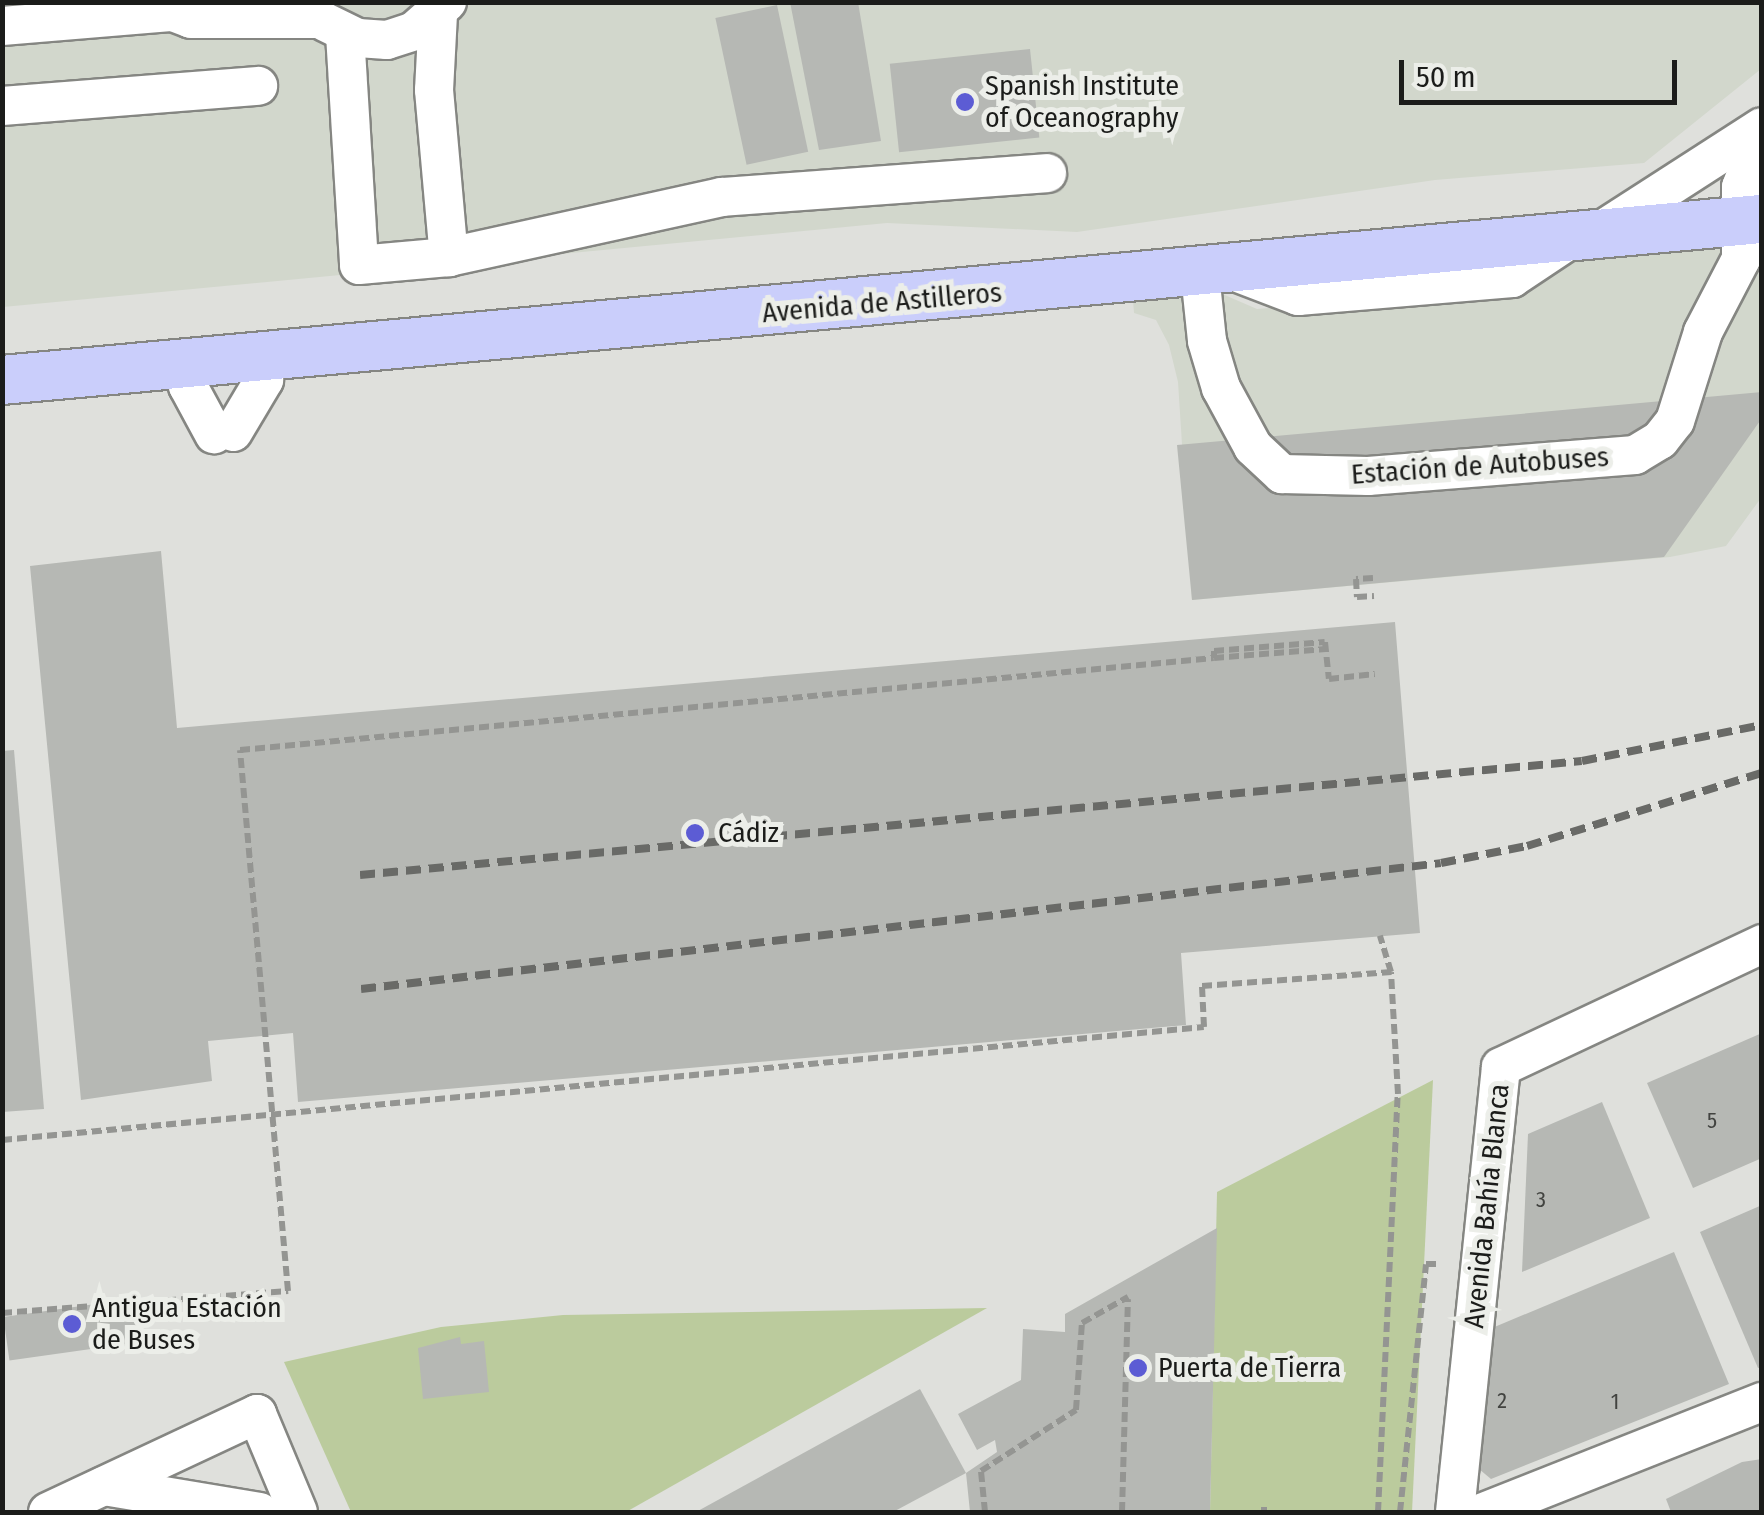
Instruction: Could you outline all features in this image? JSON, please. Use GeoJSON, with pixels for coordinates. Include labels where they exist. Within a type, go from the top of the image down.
{"type":"FeatureCollection","features":[{"type":"Feature","properties":{"kind":"main road","name":"Avenida de Astilleros"},"geometry":{"type":"LineString","coordinates":[[2,380],[1577,241],[1751,221]]}},
{"type":"Feature","properties":{"kind":"street"},"geometry":{"type":"LineString","coordinates":[[2,26],[181,7],[191,19],[324,18],[401,37],[444,7],[481,2]]}},
{"type":"Feature","properties":{"kind":"street"},"geometry":{"type":"LineString","coordinates":[[444,7],[434,76],[449,257]]}},
{"type":"Feature","properties":{"kind":"street"},"geometry":{"type":"LineString","coordinates":[[324,18],[359,265],[449,257],[722,198],[1047,173]]}},
{"type":"Feature","properties":{"kind":"street"},"geometry":{"type":"LineString","coordinates":[[2,106],[258,86]]}},
{"type":"Feature","properties":{"kind":"street"},"geometry":{"type":"LineString","coordinates":[[1577,241],[1762,126]]}},
{"type":"Feature","properties":{"kind":"street","name":"Estación de Autobuses"},"geometry":{"type":"LineString","coordinates":[[1216,272],[1207,341],[1221,388],[1253,447],[1282,474],[1368,476],[1636,455],[1660,440],[1685,399],[1702,332],[1741,259],[1751,221],[1741,187],[1762,134]]}},
{"type":"Feature","properties":{"kind":"street"},"geometry":{"type":"LineString","coordinates":[[188,365],[188,386],[223,433],[264,380],[261,359]]}},
{"type":"Feature","properties":{"kind":"street","name":"Avenida Bahía Blanca"},"geometry":{"type":"LineString","coordinates":[[1455,1512],[1501,1068],[1762,944]]}},
{"type":"Feature","properties":{"kind":"street"},"geometry":{"type":"LineString","coordinates":[[1484,1512],[1762,1402]]}},
{"type":"Feature","properties":{"kind":"street"},"geometry":{"type":"LineString","coordinates":[[48,1512],[257,1414],[298,1512]]}},
{"type":"Feature","properties":{"kind":"street"},"geometry":{"type":"LineString","coordinates":[[104,1486],[260,1512]]}},
{"type":"Feature","properties":{"kind":"path"},"geometry":{"type":"LineString","coordinates":[[1374,578],[1356,580],[1357,597],[1374,596]]}},
{"type":"Feature","properties":{"kind":"path"},"geometry":{"type":"LineString","coordinates":[[2,1313],[288,1291],[240,750],[1214,658],[1214,651],[1325,642],[1328,679],[1376,674]]}},
{"type":"Feature","properties":{"kind":"path"},"geometry":{"type":"LineString","coordinates":[[1378,1512],[1398,1094],[1391,972],[1380,936]]}},
{"type":"Feature","properties":{"kind":"path"},"geometry":{"type":"LineString","coordinates":[[2,1140],[1204,1026],[1202,986],[1391,972]]}},
{"type":"Feature","properties":{"kind":"path"},"geometry":{"type":"LineString","coordinates":[[1400,1512],[1426,1264],[1438,1264]]}},
{"type":"Feature","properties":{"kind":"path"},"geometry":{"type":"LineString","coordinates":[[986,1512],[981,1471],[1076,1410],[1082,1322],[1128,1298],[1122,1512]]}},
{"type":"Feature","properties":{"kind":"shaded area"},"geometry":{"type":"Polygon","coordinates":[[[3,3],[1761,3],[1761,69],[1644,163],[1435,180],[1077,232],[887,223],[3,307],[3,3]]]}},
{"type":"Feature","properties":{"kind":"shaded area"},"geometry":{"type":"Polygon","coordinates":[[[1761,246],[1761,498],[1726,546],[1670,557],[1192,600],[1178,382],[1169,345],[1156,320],[1134,313],[1133,300],[1220,293],[1257,309],[1535,285],[1559,261],[1761,246]]]}},
{"type":"Feature","properties":{"kind":"green space"},"geometry":{"type":"Polygon","coordinates":[[[1433,1080],[1412,1512],[1210,1512],[1217,1192],[1433,1080]]]}},
{"type":"Feature","properties":{"kind":"green space"},"geometry":{"type":"Polygon","coordinates":[[[987,1308],[626,1512],[351,1512],[284,1362],[441,1327],[563,1315],[987,1308]]]}},
{"type":"Feature","properties":{"kind":"building"},"geometry":{"type":"Polygon","coordinates":[[[790,2],[858,2],[881,141],[819,150],[790,2]]]}},
{"type":"Feature","properties":{"kind":"building"},"geometry":{"type":"Polygon","coordinates":[[[777,5],[808,152],[747,165],[715,18],[777,5]]]}},
{"type":"Feature","properties":{"kind":"building","name":"Spanish Institute of Oceanography"},"geometry":{"type":"Polygon","coordinates":[[[1030,49],[1039,138],[899,152],[890,64],[1030,49]]]}},
{"type":"Feature","properties":{"kind":"building"},"geometry":{"type":"Polygon","coordinates":[[[1762,392],[1762,418],[1664,557],[1192,600],[1177,445],[1762,392]]]}},
{"type":"Feature","properties":{"kind":"building"},"geometry":{"type":"Polygon","coordinates":[[[161,551],[177,728],[1395,622],[1420,933],[1181,953],[1186,1025],[298,1102],[293,1033],[208,1041],[212,1081],[81,1100],[30,566],[161,551]]]}},
{"type":"Feature","properties":{"kind":"building"},"geometry":{"type":"Polygon","coordinates":[[[14,750],[44,1109],[2,1112],[2,751],[14,750]]]}},
{"type":"Feature","properties":{"kind":"building"},"geometry":{"type":"Polygon","coordinates":[[[1762,1033],[1762,1158],[1693,1188],[1647,1083],[1762,1033]]]}},
{"type":"Feature","properties":{"kind":"building"},"geometry":{"type":"Polygon","coordinates":[[[1602,1102],[1650,1218],[1522,1272],[1528,1134],[1602,1102]]]}},
{"type":"Feature","properties":{"kind":"building"},"geometry":{"type":"Polygon","coordinates":[[[1762,1205],[1762,1367],[1758,1368],[1700,1232],[1762,1205]]]}},
{"type":"Feature","properties":{"kind":"building","name":"Puerta de Tierra"},"geometry":{"type":"Polygon","coordinates":[[[1217,1228],[1210,1512],[970,1512],[966,1473],[997,1452],[995,1440],[977,1450],[958,1414],[1021,1380],[1023,1329],[1065,1332],[1065,1314],[1217,1228]]]}},
{"type":"Feature","properties":{"kind":"building"},"geometry":{"type":"Polygon","coordinates":[[[1674,1252],[1729,1384],[1491,1479],[1479,1469],[1485,1331],[1674,1252]]]}},
{"type":"Feature","properties":{"kind":"building","name":"Antigua Estación de Buses"},"geometry":{"type":"Polygon","coordinates":[[[138,1298],[144,1342],[9,1360],[3,1317],[138,1298]]]}},
{"type":"Feature","properties":{"kind":"building"},"geometry":{"type":"Polygon","coordinates":[[[460,1337],[461,1344],[484,1341],[489,1392],[423,1399],[418,1348],[460,1337]]]}},
{"type":"Feature","properties":{"kind":"building"},"geometry":{"type":"Polygon","coordinates":[[[920,1389],[966,1473],[893,1512],[696,1512],[920,1389]]]}},
{"type":"Feature","properties":{"kind":"building"},"geometry":{"type":"Polygon","coordinates":[[[1762,1459],[1762,1512],[1671,1512],[1666,1499],[1742,1462],[1762,1459]]]}},
{"type":"Feature","properties":{"kind":"railway"},"geometry":{"type":"LineString","coordinates":[[360,875],[1582,761],[1762,725]]}},
{"type":"Feature","properties":{"kind":"railway"},"geometry":{"type":"LineString","coordinates":[[361,989],[1441,863],[1527,846],[1762,773]]}},
{"type":"Feature","properties":{"kind":"place","name":"Spanish Institute of Oceanography"},"geometry":{"type":"Point","coordinates":[965,102]}},
{"type":"Feature","properties":{"kind":"place","name":"Cádiz"},"geometry":{"type":"Point","coordinates":[695,833]}},
{"type":"Feature","properties":{"kind":"place","name":"Antigua Estación de Buses"},"geometry":{"type":"Point","coordinates":[72,1324]}},
{"type":"Feature","properties":{"kind":"place","name":"Puerta de Tierra"},"geometry":{"type":"Point","coordinates":[1138,1368]}}]}
